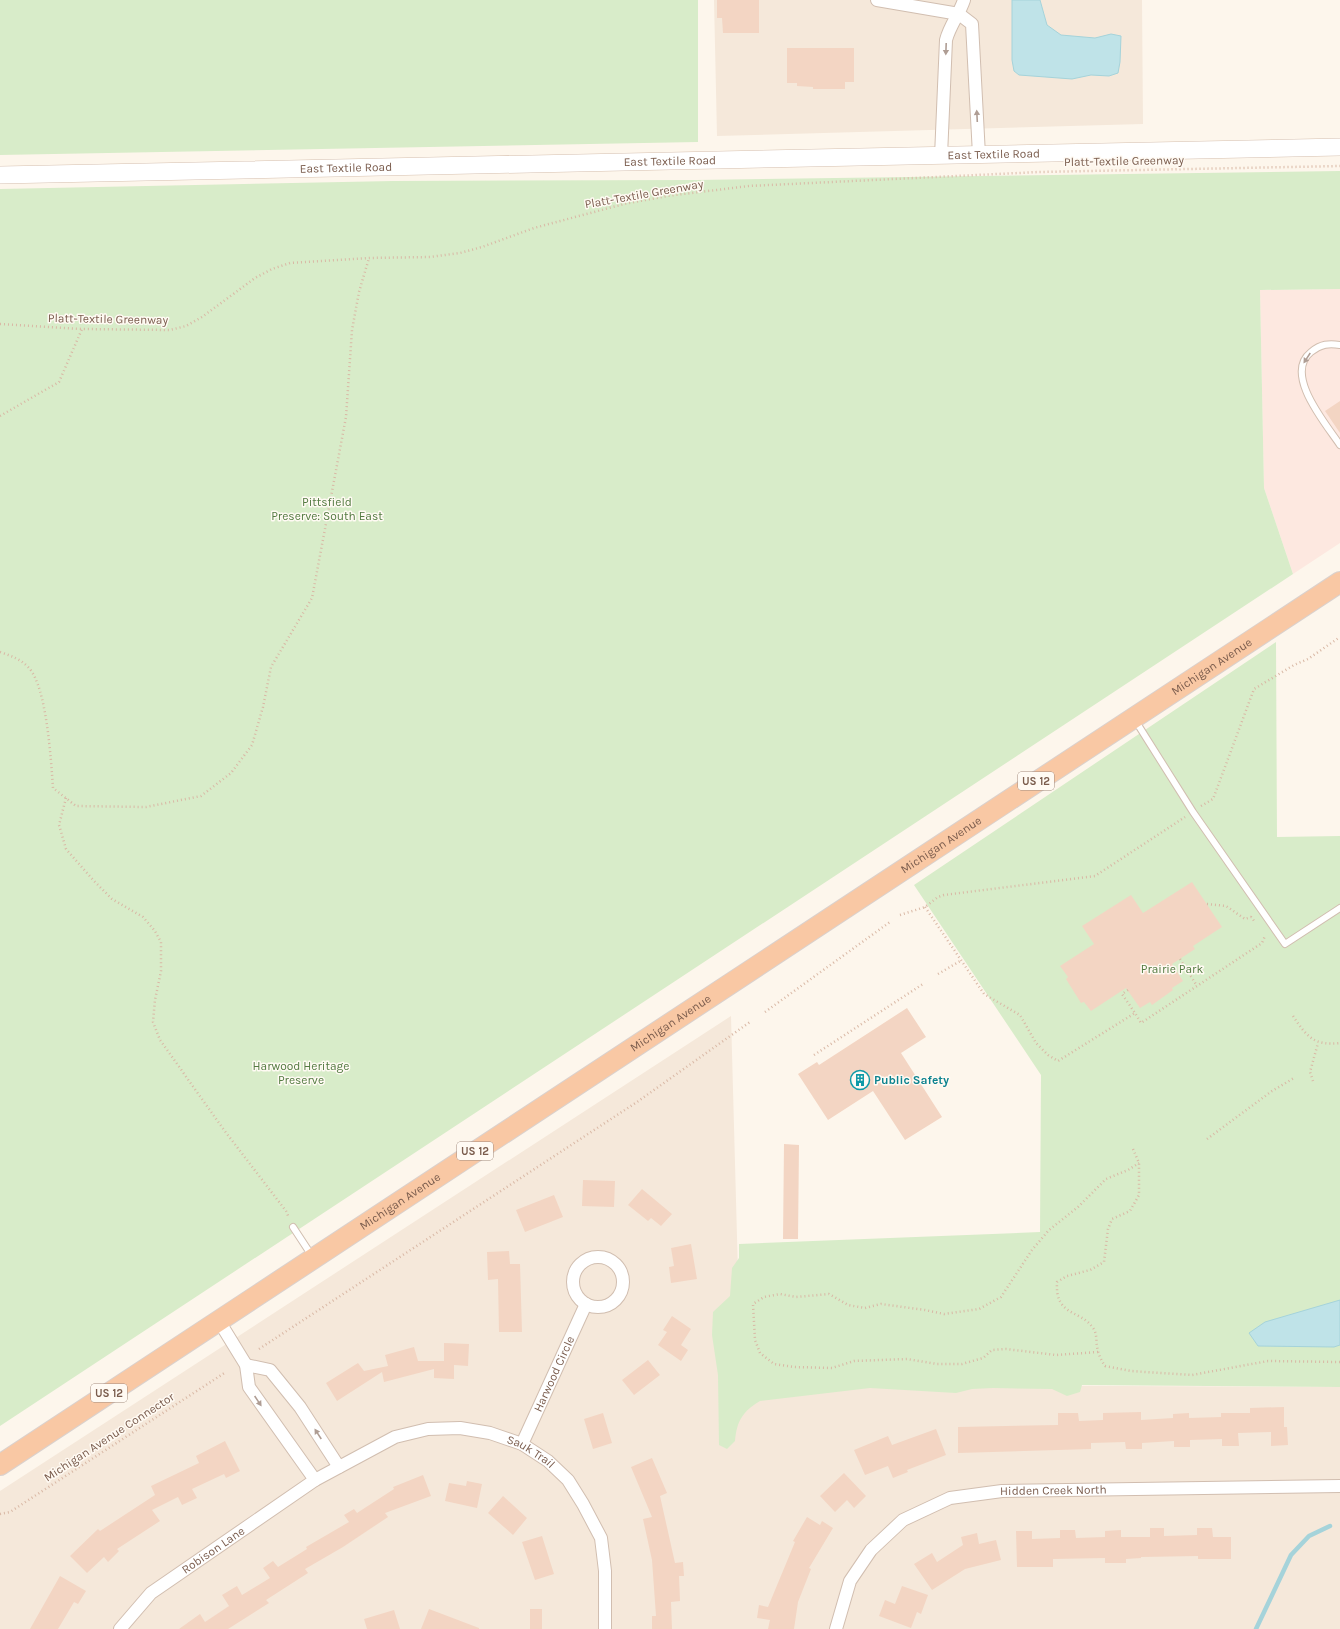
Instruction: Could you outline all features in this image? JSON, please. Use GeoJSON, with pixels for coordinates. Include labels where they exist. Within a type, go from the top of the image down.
{"type":"FeatureCollection","features":[{"type":"Feature","properties":{"kind":"highway","name":"Michigan Avenue"},"geometry":{"type":"LineString","coordinates":[[0,1465],[219,1321],[313,1257],[1340,582]]}},
{"type":"Feature","properties":{"kind":"main road","name":"East Textile Road"},"geometry":{"type":"LineString","coordinates":[[0,175],[1340,147]]}},
{"type":"Feature","properties":{"kind":"street"},"geometry":{"type":"LineString","coordinates":[[877,0],[959,14],[972,24],[979,155]]}},
{"type":"Feature","properties":{"kind":"street"},"geometry":{"type":"LineString","coordinates":[[941,156],[946,40],[950,26],[959,14],[964,0]]}},
{"type":"Feature","properties":{"kind":"street"},"geometry":{"type":"LineString","coordinates":[[606,1258],[619,1268],[622,1275],[622,1292],[617,1299],[607,1305],[594,1307],[586,1304],[580,1299],[574,1288],[574,1276],[577,1268],[590,1259],[606,1258]]}},
{"type":"Feature","properties":{"kind":"street","name":"Harwood Circle"},"geometry":{"type":"LineString","coordinates":[[522,1444],[586,1304]]}},
{"type":"Feature","properties":{"kind":"street"},"geometry":{"type":"LineString","coordinates":[[219,1321],[246,1365],[249,1388],[315,1480]]}},
{"type":"Feature","properties":{"kind":"street"},"geometry":{"type":"LineString","coordinates":[[246,1365],[270,1370],[300,1407],[339,1467]]}},
{"type":"Feature","properties":{"kind":"street","name":"Sauk Trail"},"geometry":{"type":"LineString","coordinates":[[315,1480],[395,1437],[428,1428],[460,1428],[490,1433],[522,1444],[548,1461],[568,1480],[601,1538],[605,1570],[605,1629]]}},
{"type":"Feature","properties":{"kind":"street","name":"Robison Lane"},"geometry":{"type":"LineString","coordinates":[[120,1629],[152,1593],[315,1480]]}},
{"type":"Feature","properties":{"kind":"street","name":"Hidden Creek North"},"geometry":{"type":"LineString","coordinates":[[836,1629],[850,1581],[871,1550],[903,1520],[950,1498],[1002,1491],[1340,1486]]}},
{"type":"Feature","properties":{"kind":"lane"},"geometry":{"type":"LineString","coordinates":[[1340,346],[1324,345],[1309,354],[1304,361],[1301,377],[1306,392],[1340,445]]}},
{"type":"Feature","properties":{"kind":"lane"},"geometry":{"type":"LineString","coordinates":[[1133,717],[1193,812],[1286,944],[1340,908]]}},
{"type":"Feature","properties":{"kind":"lane"},"geometry":{"type":"LineString","coordinates":[[293,1227],[313,1257]]}},
{"type":"Feature","properties":{"kind":"path","name":"Platt-Textile Greenway"},"geometry":{"type":"LineString","coordinates":[[0,324],[82,329],[170,330],[186,326],[214,309],[255,278],[272,269],[290,263],[369,258],[430,257],[460,253],[482,247],[548,223],[624,204],[667,196],[749,186],[1039,172],[1340,166]]}},
{"type":"Feature","properties":{"kind":"path"},"geometry":{"type":"LineString","coordinates":[[0,652],[17,658],[30,669],[38,687],[48,728],[54,788],[76,806],[146,807],[201,796],[231,773],[252,746],[263,707],[271,667],[312,598],[346,417],[352,330],[359,292],[369,258]]}},
{"type":"Feature","properties":{"kind":"path"},"geometry":{"type":"LineString","coordinates":[[0,416],[60,382],[82,329]]}},
{"type":"Feature","properties":{"kind":"path"},"geometry":{"type":"LineString","coordinates":[[1201,807],[1213,799],[1254,690],[1294,665],[1308,659],[1340,637]]}},
{"type":"Feature","properties":{"kind":"path"},"geometry":{"type":"LineString","coordinates":[[66,798],[60,825],[66,849],[112,899],[143,917],[161,942],[161,971],[154,1000],[153,1022],[160,1040],[224,1130],[286,1212],[293,1227]]}},
{"type":"Feature","properties":{"kind":"path"},"geometry":{"type":"LineString","coordinates":[[900,915],[925,907],[938,897],[944,895],[1095,876],[1185,817]]}},
{"type":"Feature","properties":{"kind":"path"},"geometry":{"type":"LineString","coordinates":[[1207,904],[1220,904],[1246,919],[1251,917],[1258,927]]}},
{"type":"Feature","properties":{"kind":"path"},"geometry":{"type":"LineString","coordinates":[[925,907],[984,994],[1020,1015],[1036,1043],[1048,1055],[1058,1061],[1135,1014]]}},
{"type":"Feature","properties":{"kind":"path"},"geometry":{"type":"LineString","coordinates":[[765,1012],[890,922]]}},
{"type":"Feature","properties":{"kind":"path"},"geometry":{"type":"LineString","coordinates":[[1128,990],[1122,994],[1141,1023],[1262,943],[1266,936],[1262,932]]}},
{"type":"Feature","properties":{"kind":"path"},"geometry":{"type":"LineString","coordinates":[[1180,959],[1197,986]]}},
{"type":"Feature","properties":{"kind":"path"},"geometry":{"type":"LineString","coordinates":[[938,974],[962,960]]}},
{"type":"Feature","properties":{"kind":"path"},"geometry":{"type":"LineString","coordinates":[[814,1055],[923,984]]}},
{"type":"Feature","properties":{"kind":"path"},"geometry":{"type":"LineString","coordinates":[[1293,1016],[1306,1033],[1318,1043],[1340,1044]]}},
{"type":"Feature","properties":{"kind":"path"},"geometry":{"type":"LineString","coordinates":[[259,1349],[637,1102],[750,1022]]}},
{"type":"Feature","properties":{"kind":"path"},"geometry":{"type":"LineString","coordinates":[[1313,1081],[1310,1072],[1318,1043]]}},
{"type":"Feature","properties":{"kind":"path"},"geometry":{"type":"LineString","coordinates":[[1207,1139],[1272,1091],[1294,1078]]}},
{"type":"Feature","properties":{"kind":"path"},"geometry":{"type":"LineString","coordinates":[[1133,1149],[1139,1163],[1139,1195],[1130,1211],[1112,1219],[1108,1229],[1104,1262],[1090,1270],[1067,1276],[1057,1282],[1056,1293],[1063,1306],[1074,1315],[1087,1321],[1094,1329],[1098,1352],[1105,1366],[1131,1371],[1192,1374],[1268,1361],[1340,1362]]}},
{"type":"Feature","properties":{"kind":"path"},"geometry":{"type":"LineString","coordinates":[[1098,1352],[1056,1355],[1006,1349],[992,1350],[983,1358],[962,1364],[937,1364],[906,1359],[854,1361],[832,1368],[774,1364],[760,1354],[755,1340],[753,1304],[764,1297],[780,1294],[796,1297],[829,1294],[848,1305],[865,1308],[881,1304],[944,1314],[979,1309],[1001,1297],[1032,1250],[1049,1230],[1078,1207],[1106,1179],[1128,1170],[1139,1163]]}},
{"type":"Feature","properties":{"kind":"path","name":"Michigan Avenue Connector"},"geometry":{"type":"LineString","coordinates":[[0,1514],[10,1512],[226,1372]]}},
{"type":"Feature","properties":{"kind":"shaded area"},"geometry":{"type":"Polygon","coordinates":[[[714,0],[1142,0],[1143,124],[717,136],[714,0]]]}},
{"type":"Feature","properties":{"kind":"shaded area"},"geometry":{"type":"Polygon","coordinates":[[[1340,289],[1340,543],[1293,574],[1264,488],[1260,290],[1340,289]]]}},
{"type":"Feature","properties":{"kind":"shaded area"},"geometry":{"type":"Polygon","coordinates":[[[731,1016],[741,1384],[1340,1387],[1340,1629],[0,1629],[0,1491],[731,1016]]]}},
{"type":"Feature","properties":{"kind":"green space"},"geometry":{"type":"Polygon","coordinates":[[[0,0],[698,0],[698,142],[0,155],[0,0]]]}},
{"type":"Feature","properties":{"kind":"green space","name":"Pittsfield Preserve: South East"},"geometry":{"type":"Polygon","coordinates":[[[1340,171],[1340,289],[1260,290],[1264,488],[1293,574],[0,1426],[0,189],[393,181],[696,180],[1340,171]]]}},
{"type":"Feature","properties":{"kind":"green space","name":"Prairie Park"},"geometry":{"type":"Polygon","coordinates":[[[1276,642],[1277,837],[1340,836],[1340,1387],[1082,1385],[1080,1392],[1067,1396],[1052,1389],[993,1388],[972,1389],[956,1393],[870,1388],[760,1401],[745,1413],[739,1422],[735,1441],[727,1449],[719,1445],[718,1375],[712,1335],[713,1312],[730,1296],[732,1268],[739,1258],[739,1244],[1040,1232],[1041,1075],[914,885],[1276,642]]]}},
{"type":"Feature","properties":{"kind":"water"},"geometry":{"type":"Polygon","coordinates":[[[1012,0],[1040,0],[1047,25],[1061,35],[1095,38],[1111,34],[1121,36],[1118,73],[1109,76],[1091,75],[1072,79],[1019,75],[1014,71],[1012,60],[1012,0]]]}},
{"type":"Feature","properties":{"kind":"water"},"geometry":{"type":"Polygon","coordinates":[[[1340,1300],[1340,1345],[1334,1347],[1258,1346],[1249,1333],[1265,1322],[1340,1300]]]}},
{"type":"Feature","properties":{"kind":"building"},"geometry":{"type":"Polygon","coordinates":[[[717,0],[759,0],[759,33],[723,33],[722,18],[717,18],[717,0]]]}},
{"type":"Feature","properties":{"kind":"building"},"geometry":{"type":"Polygon","coordinates":[[[787,48],[854,48],[854,82],[845,82],[845,89],[813,89],[813,87],[797,86],[797,83],[787,83],[787,48]]]}},
{"type":"Feature","properties":{"kind":"building"},"geometry":{"type":"Polygon","coordinates":[[[1340,401],[1340,433],[1325,411],[1340,401]]]}},
{"type":"Feature","properties":{"kind":"building"},"geometry":{"type":"Polygon","coordinates":[[[1192,882],[1222,927],[1193,946],[1195,949],[1172,964],[1183,981],[1152,1005],[1150,1002],[1140,1008],[1126,988],[1091,1011],[1084,1002],[1081,1003],[1066,979],[1068,977],[1060,966],[1094,944],[1082,926],[1131,895],[1143,913],[1192,882]]]}},
{"type":"Feature","properties":{"kind":"building","name":"Public Safety"},"geometry":{"type":"Polygon","coordinates":[[[907,1008],[926,1037],[901,1053],[942,1117],[905,1140],[873,1091],[828,1120],[798,1074],[817,1062],[819,1065],[907,1008]]]}},
{"type":"Feature","properties":{"kind":"building"},"geometry":{"type":"Polygon","coordinates":[[[784,1144],[799,1145],[798,1239],[783,1239],[784,1144]]]}},
{"type":"Feature","properties":{"kind":"building"},"geometry":{"type":"Polygon","coordinates":[[[583,1180],[615,1181],[614,1207],[582,1206],[583,1180]]]}},
{"type":"Feature","properties":{"kind":"building"},"geometry":{"type":"Polygon","coordinates":[[[642,1189],[672,1214],[661,1226],[651,1218],[648,1221],[628,1205],[642,1189]]]}},
{"type":"Feature","properties":{"kind":"building"},"geometry":{"type":"Polygon","coordinates":[[[554,1195],[563,1217],[525,1232],[516,1210],[554,1195]]]}},
{"type":"Feature","properties":{"kind":"building"},"geometry":{"type":"Polygon","coordinates":[[[691,1244],[697,1279],[671,1283],[669,1267],[674,1266],[671,1248],[691,1244]]]}},
{"type":"Feature","properties":{"kind":"building"},"geometry":{"type":"Polygon","coordinates":[[[509,1251],[510,1264],[520,1264],[522,1332],[499,1332],[498,1279],[488,1280],[487,1252],[509,1251]]]}},
{"type":"Feature","properties":{"kind":"building"},"geometry":{"type":"Polygon","coordinates":[[[672,1316],[691,1329],[681,1345],[688,1350],[681,1361],[658,1345],[667,1332],[663,1330],[672,1316]]]}},
{"type":"Feature","properties":{"kind":"building"},"geometry":{"type":"Polygon","coordinates":[[[444,1343],[469,1344],[468,1366],[454,1365],[454,1379],[434,1378],[434,1369],[384,1382],[382,1372],[337,1401],[326,1383],[358,1363],[364,1371],[388,1366],[385,1355],[414,1347],[418,1361],[444,1361],[444,1343]]]}},
{"type":"Feature","properties":{"kind":"building"},"geometry":{"type":"Polygon","coordinates":[[[648,1360],[660,1375],[634,1395],[622,1380],[648,1360]]]}},
{"type":"Feature","properties":{"kind":"building"},"geometry":{"type":"Polygon","coordinates":[[[1284,1407],[1284,1427],[1287,1427],[1288,1445],[1271,1446],[1271,1432],[1238,1433],[1239,1446],[1222,1446],[1222,1439],[1190,1440],[1190,1447],[1174,1447],[1174,1441],[1142,1443],[1142,1449],[1126,1449],[1125,1442],[1091,1443],[1091,1449],[958,1453],[958,1427],[1058,1425],[1058,1413],[1078,1413],[1079,1421],[1103,1420],[1103,1413],[1141,1412],[1141,1420],[1173,1418],[1173,1414],[1189,1413],[1189,1418],[1221,1417],[1221,1413],[1250,1413],[1250,1408],[1284,1407]]]}},
{"type":"Feature","properties":{"kind":"building"},"geometry":{"type":"Polygon","coordinates":[[[603,1413],[612,1443],[593,1449],[584,1419],[603,1413]]]}},
{"type":"Feature","properties":{"kind":"building"},"geometry":{"type":"Polygon","coordinates":[[[936,1429],[946,1455],[907,1470],[908,1472],[893,1478],[888,1466],[865,1475],[854,1450],[888,1436],[892,1445],[936,1429]]]}},
{"type":"Feature","properties":{"kind":"building"},"geometry":{"type":"Polygon","coordinates":[[[225,1441],[240,1471],[226,1478],[224,1474],[192,1489],[197,1498],[182,1505],[178,1497],[152,1510],[160,1521],[117,1549],[119,1551],[108,1562],[104,1557],[87,1573],[70,1556],[98,1529],[100,1531],[155,1495],[151,1486],[199,1463],[196,1456],[225,1441]]]}},
{"type":"Feature","properties":{"kind":"building"},"geometry":{"type":"Polygon","coordinates":[[[652,1458],[667,1493],[660,1496],[675,1563],[683,1562],[684,1576],[679,1576],[680,1601],[671,1602],[672,1629],[652,1629],[652,1616],[656,1616],[652,1560],[643,1519],[652,1517],[631,1467],[652,1458]]]}},
{"type":"Feature","properties":{"kind":"building"},"geometry":{"type":"Polygon","coordinates":[[[844,1473],[866,1496],[854,1508],[847,1500],[835,1512],[820,1496],[844,1473]]]}},
{"type":"Feature","properties":{"kind":"building"},"geometry":{"type":"Polygon","coordinates":[[[423,1475],[431,1496],[385,1513],[388,1517],[343,1547],[305,1569],[308,1573],[266,1600],[269,1603],[228,1629],[179,1629],[200,1614],[205,1622],[229,1606],[222,1595],[237,1586],[242,1595],[270,1578],[263,1568],[273,1561],[278,1567],[307,1549],[306,1547],[349,1522],[344,1515],[354,1509],[357,1513],[394,1489],[393,1487],[423,1475]]]}},
{"type":"Feature","properties":{"kind":"building"},"geometry":{"type":"Polygon","coordinates":[[[467,1481],[482,1484],[477,1508],[445,1501],[449,1483],[466,1486],[467,1481]]]}},
{"type":"Feature","properties":{"kind":"building"},"geometry":{"type":"Polygon","coordinates":[[[503,1496],[527,1518],[513,1535],[488,1513],[503,1496]]]}},
{"type":"Feature","properties":{"kind":"building"},"geometry":{"type":"Polygon","coordinates":[[[807,1517],[820,1525],[822,1521],[833,1528],[809,1568],[811,1569],[798,1602],[794,1629],[768,1629],[770,1620],[757,1618],[759,1605],[768,1607],[795,1542],[793,1541],[807,1517]]]}},
{"type":"Feature","properties":{"kind":"building"},"geometry":{"type":"Polygon","coordinates":[[[1150,1528],[1164,1528],[1164,1536],[1197,1535],[1197,1528],[1212,1528],[1213,1537],[1231,1537],[1231,1559],[1198,1559],[1198,1556],[1141,1557],[1126,1559],[1126,1563],[1105,1563],[1105,1558],[1053,1559],[1053,1567],[1017,1567],[1016,1531],[1032,1531],[1032,1539],[1060,1538],[1060,1530],[1075,1530],[1076,1538],[1105,1537],[1105,1531],[1121,1530],[1121,1537],[1150,1537],[1150,1528]]]}},
{"type":"Feature","properties":{"kind":"building"},"geometry":{"type":"Polygon","coordinates":[[[977,1533],[979,1544],[996,1540],[1001,1560],[965,1569],[932,1590],[914,1564],[932,1553],[937,1562],[963,1545],[961,1537],[977,1533]]]}},
{"type":"Feature","properties":{"kind":"building"},"geometry":{"type":"Polygon","coordinates":[[[542,1536],[554,1574],[535,1580],[522,1542],[542,1536]]]}},
{"type":"Feature","properties":{"kind":"building"},"geometry":{"type":"Polygon","coordinates":[[[60,1576],[86,1591],[78,1604],[74,1602],[58,1629],[30,1629],[60,1576]]]}},
{"type":"Feature","properties":{"kind":"building"},"geometry":{"type":"Polygon","coordinates":[[[902,1586],[928,1595],[921,1614],[917,1612],[911,1628],[879,1616],[885,1600],[895,1604],[902,1586]]]}},
{"type":"Feature","properties":{"kind":"building"},"geometry":{"type":"Polygon","coordinates":[[[429,1609],[479,1628],[479,1629],[421,1629],[429,1609]]]}},
{"type":"Feature","properties":{"kind":"building"},"geometry":{"type":"Polygon","coordinates":[[[530,1609],[542,1609],[542,1629],[530,1629],[530,1609]]]}},
{"type":"Feature","properties":{"kind":"building"},"geometry":{"type":"Polygon","coordinates":[[[394,1610],[400,1629],[367,1629],[364,1619],[394,1610]]]}},
{"type":"Feature","properties":{"kind":"waterway"},"geometry":{"type":"LineString","coordinates":[[1256,1629],[1291,1555],[1309,1536],[1330,1526]]}},
{"type":"Feature","properties":{"kind":"place","name":"Public Safety"},"geometry":{"type":"Point","coordinates":[860,1080]}},
{"type":"Feature","properties":{"kind":"park label","name":"Harwood Heritage Preserve"},"geometry":{"type":"Point","coordinates":[301,1073]}}]}
